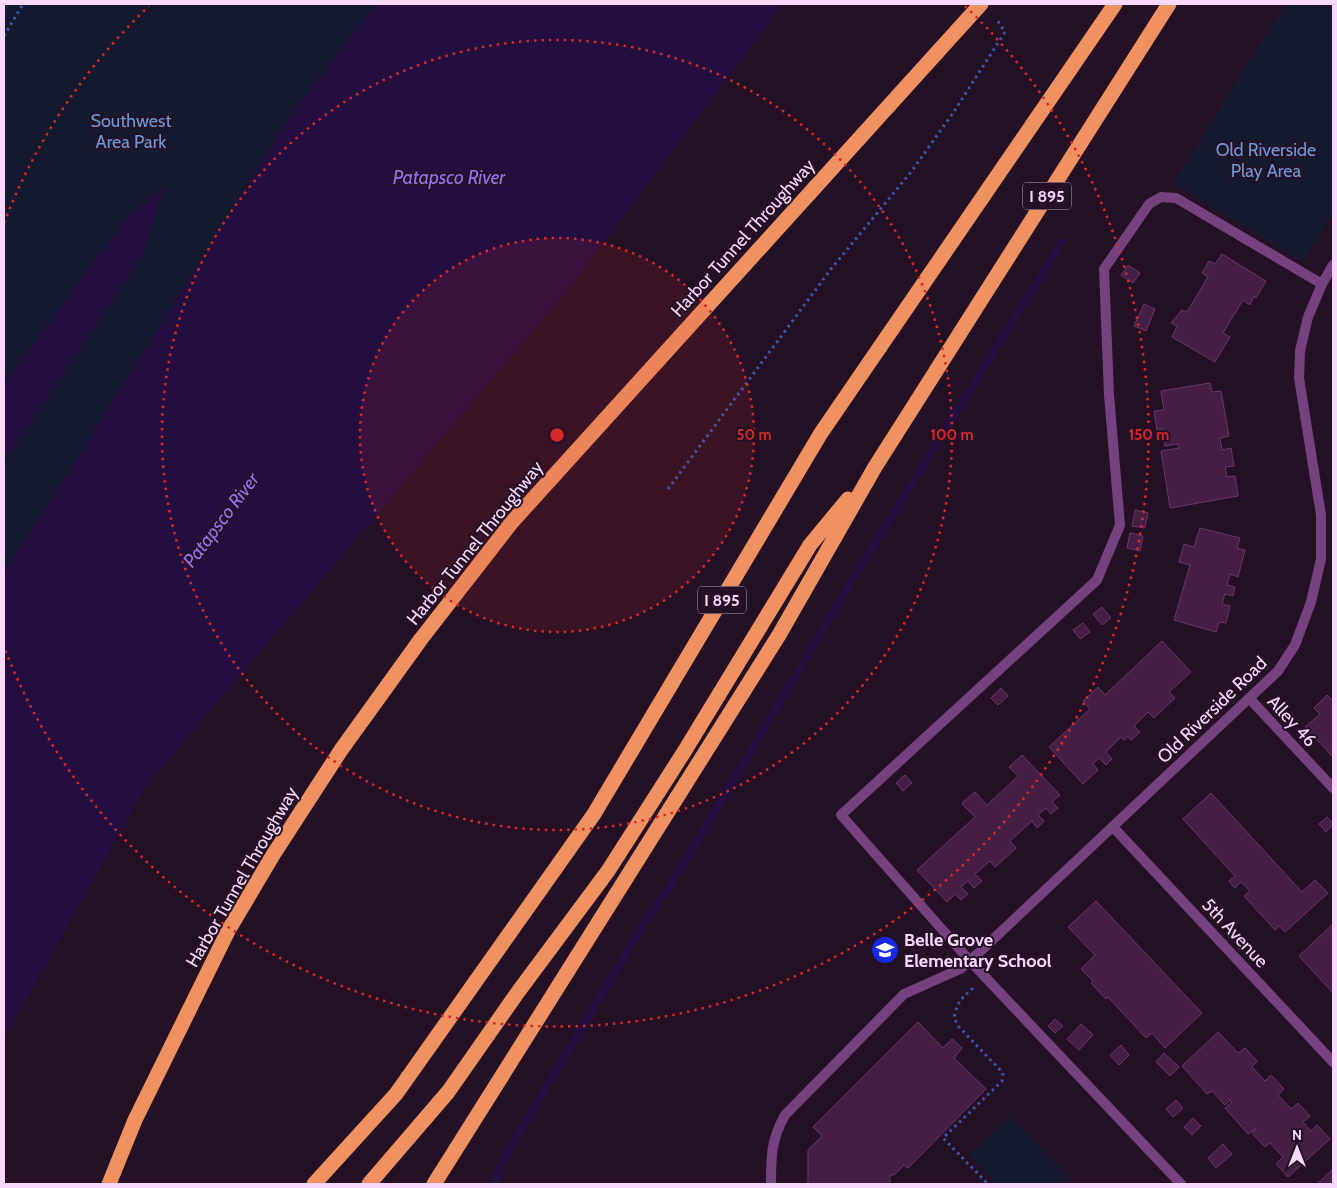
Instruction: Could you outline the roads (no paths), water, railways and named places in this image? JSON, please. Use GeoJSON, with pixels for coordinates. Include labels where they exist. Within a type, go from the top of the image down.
{"type":"FeatureCollection","features":[{"type":"Feature","properties":{"kind":"highway","name":"I 895"},"geometry":{"type":"LineString","coordinates":[[314,1184],[396,1094],[594,814],[821,433],[1115,4]]}},
{"type":"Feature","properties":{"kind":"highway","name":"I 895"},"geometry":{"type":"LineString","coordinates":[[369,1184],[448,1092],[518,992],[608,870],[684,752],[810,545],[875,467],[1169,4]]}},
{"type":"Feature","properties":{"kind":"highway","name":"Harbor Tunnel Throughway"},"geometry":{"type":"LineString","coordinates":[[109,1184],[135,1120],[228,931],[273,855],[336,758],[421,639],[512,522],[986,7]]}},
{"type":"Feature","properties":{"kind":"highway"},"geometry":{"type":"LineString","coordinates":[[434,1184],[779,635],[875,467]]}},
{"type":"Feature","properties":{"kind":"street"},"geometry":{"type":"LineString","coordinates":[[1181,1184],[970,961],[841,815],[1097,580],[1120,525],[1109,395],[1104,270],[1150,204],[1161,197],[1176,198],[1322,284]]}},
{"type":"Feature","properties":{"kind":"street","name":"Old Riverside Road"},"geometry":{"type":"LineString","coordinates":[[771,1184],[772,1152],[776,1132],[785,1115],[904,994],[960,969],[970,961],[1278,671],[1295,645],[1311,602],[1321,559],[1321,515],[1299,378],[1300,351],[1308,317],[1322,284],[1333,265]]}},
{"type":"Feature","properties":{"kind":"street","name":"Alley 46"},"geometry":{"type":"LineString","coordinates":[[1249,698],[1333,788]]}},
{"type":"Feature","properties":{"kind":"street","name":"5th Avenue"},"geometry":{"type":"LineString","coordinates":[[1113,827],[1333,1062]]}},
{"type":"Feature","properties":{"kind":"water","name":"Patapsco River"},"geometry":{"type":"Polygon","coordinates":[[[376,4],[783,4],[568,290],[147,785],[4,1039],[4,571],[37,523],[294,111],[376,4]]]}},
{"type":"Feature","properties":{"kind":"water"},"geometry":{"type":"Polygon","coordinates":[[[164,188],[143,254],[4,462],[4,384],[128,216],[164,188]]]}},
{"type":"Feature","properties":{"kind":"waterway"},"geometry":{"type":"LineString","coordinates":[[494,1184],[502,1162],[646,920],[668,890],[856,574],[1062,242]]}},
{"type":"Feature","properties":{"kind":"place","name":"Belle Grove Elementary School"},"geometry":{"type":"Point","coordinates":[885,950]}},
{"type":"Feature","properties":{"kind":"park label","name":"Southwest Area Park"},"geometry":{"type":"Point","coordinates":[131,131]}},
{"type":"Feature","properties":{"kind":"park label","name":"Old Riverside Play Area"},"geometry":{"type":"Point","coordinates":[1266,160]}}]}
